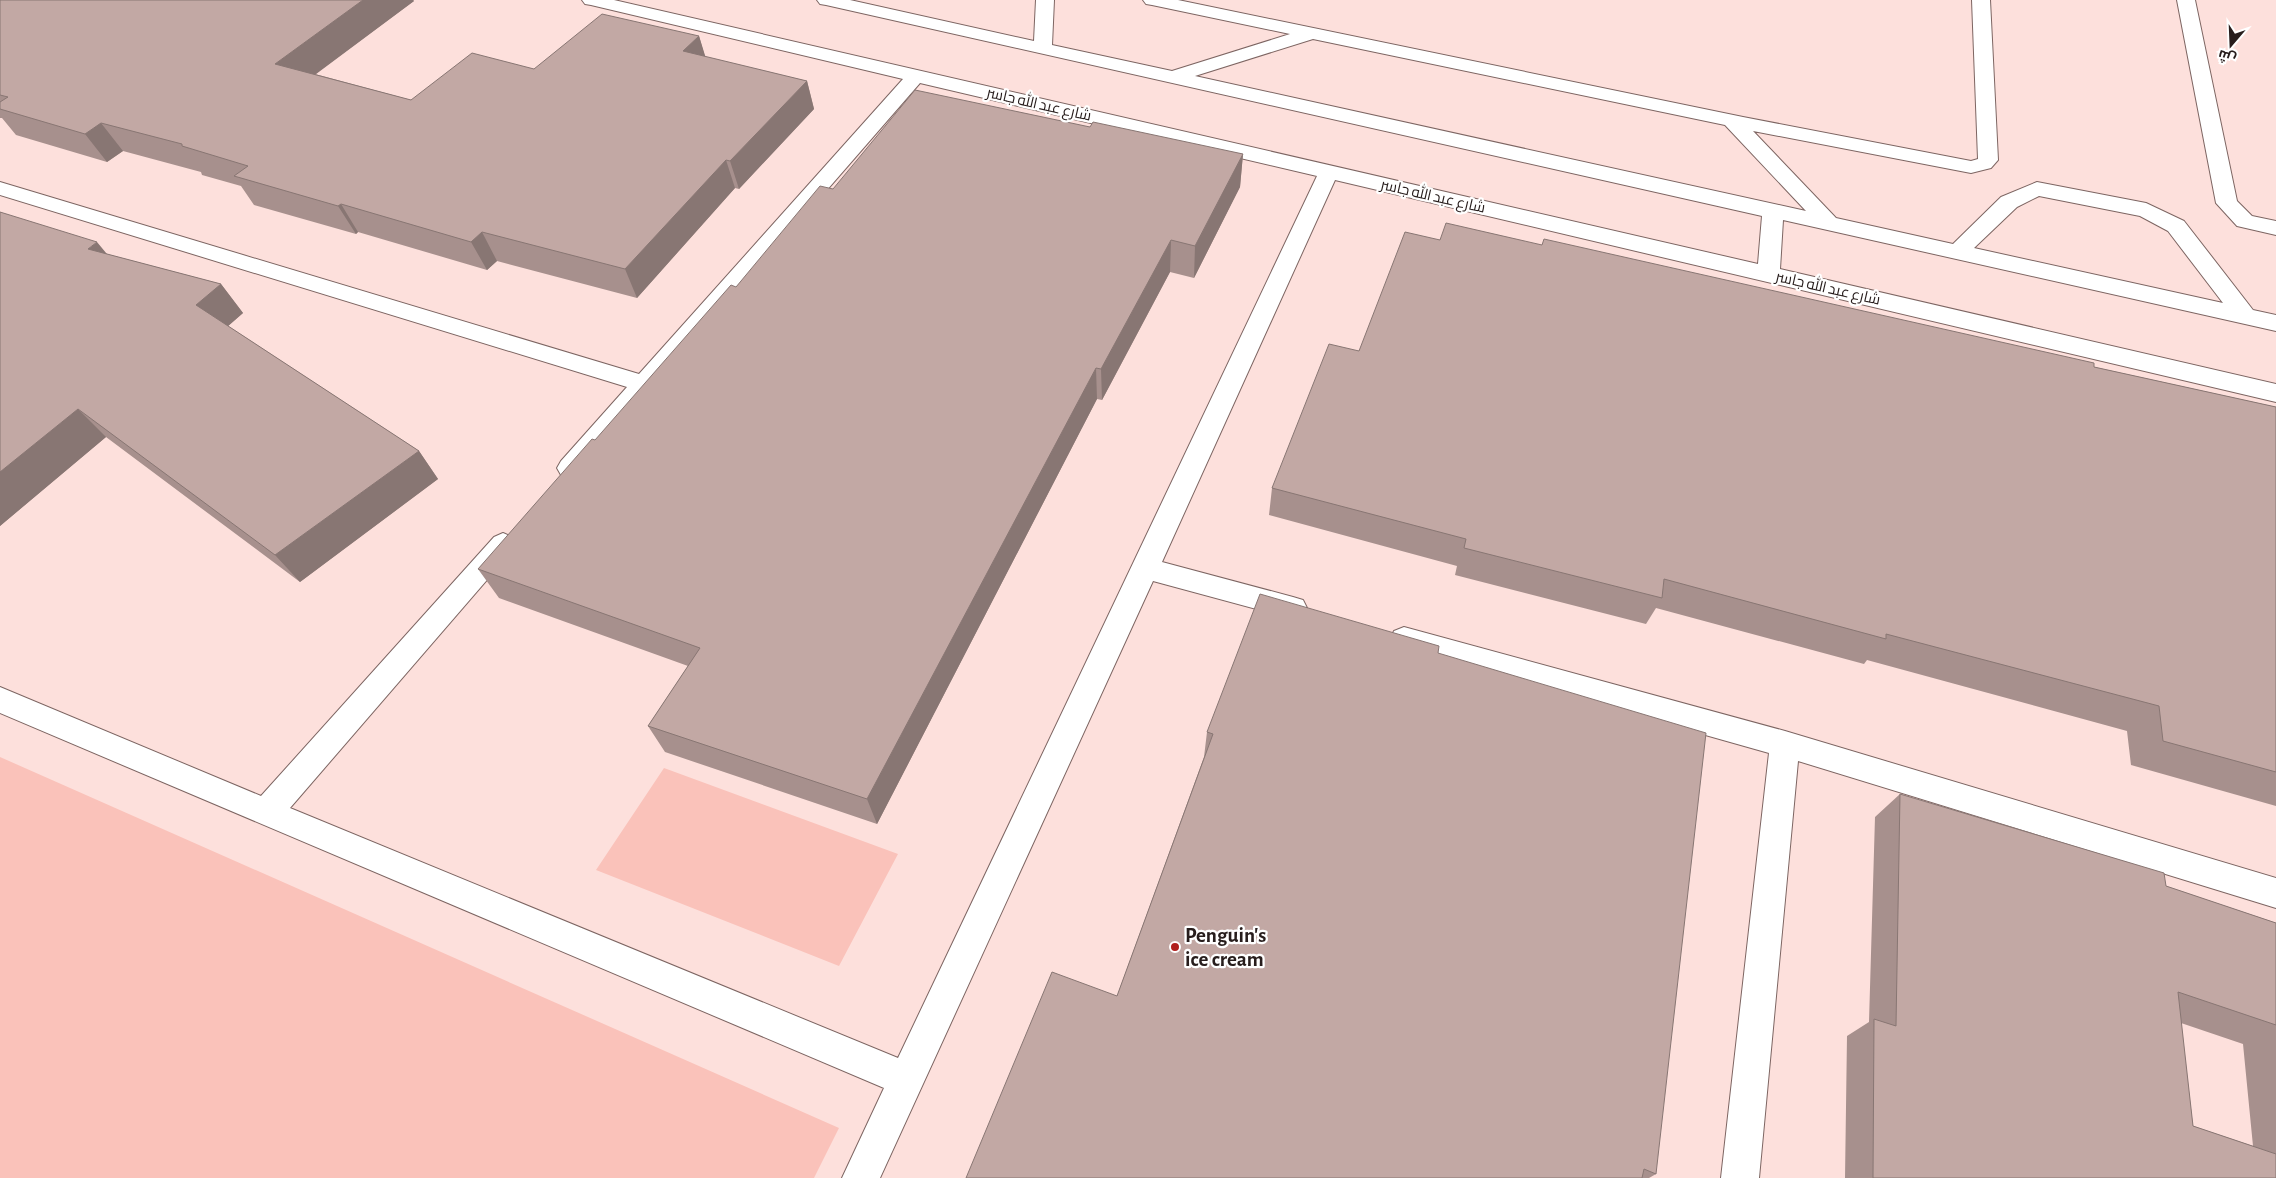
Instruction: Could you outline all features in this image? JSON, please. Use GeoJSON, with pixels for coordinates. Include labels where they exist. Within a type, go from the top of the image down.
{"type":"FeatureCollection","features":[{"type":"Feature","properties":{"kind":"street","name":"شارع عبد الله جاسر"},"geometry":{"type":"LineString","coordinates":[[590,0],[2276,393]]}},
{"type":"Feature","properties":{"kind":"street"},"geometry":{"type":"LineString","coordinates":[[1043,48],[1045,0]]}},
{"type":"Feature","properties":{"kind":"street"},"geometry":{"type":"LineString","coordinates":[[1152,0],[1732,120],[1971,167],[1984,164],[1988,160],[1981,0]]}},
{"type":"Feature","properties":{"kind":"street"},"geometry":{"type":"LineString","coordinates":[[2186,0],[2227,203],[2245,221],[2276,228]]}},
{"type":"Feature","properties":{"kind":"street"},"geometry":{"type":"LineString","coordinates":[[841,1],[1172,77],[2276,323]]}},
{"type":"Feature","properties":{"kind":"street"},"geometry":{"type":"LineString","coordinates":[[1172,77],[1312,33]]}},
{"type":"Feature","properties":{"kind":"street"},"geometry":{"type":"LineString","coordinates":[[552,488],[916,76]]}},
{"type":"Feature","properties":{"kind":"street"},"geometry":{"type":"LineString","coordinates":[[1732,120],[1829,223]]}},
{"type":"Feature","properties":{"kind":"street"},"geometry":{"type":"LineString","coordinates":[[861,1178],[1329,172]]}},
{"type":"Feature","properties":{"kind":"street"},"geometry":{"type":"LineString","coordinates":[[0,188],[644,384]]}},
{"type":"Feature","properties":{"kind":"street"},"geometry":{"type":"LineString","coordinates":[[1958,252],[2009,202],[2037,189],[2146,210],[2176,226],[2244,316]]}},
{"type":"Feature","properties":{"kind":"street"},"geometry":{"type":"LineString","coordinates":[[1768,274],[1773,211]]}},
{"type":"Feature","properties":{"kind":"street"},"geometry":{"type":"LineString","coordinates":[[266,813],[520,525]]}},
{"type":"Feature","properties":{"kind":"street"},"geometry":{"type":"LineString","coordinates":[[1145,568],[1317,615]]}},
{"type":"Feature","properties":{"kind":"street"},"geometry":{"type":"LineString","coordinates":[[1374,631],[1785,744],[2276,893]]}},
{"type":"Feature","properties":{"kind":"street"},"geometry":{"type":"LineString","coordinates":[[0,700],[266,813],[908,1080]]}},
{"type":"Feature","properties":{"kind":"street"},"geometry":{"type":"LineString","coordinates":[[1740,1178],[1785,744]]}},
{"type":"Feature","properties":{"kind":"shaded area"},"geometry":{"type":"Polygon","coordinates":[[[0,757],[839,1128],[814,1178],[0,1178],[0,757]]]}},
{"type":"Feature","properties":{"kind":"shaded area"},"geometry":{"type":"Polygon","coordinates":[[[664,768],[898,854],[839,966],[596,870],[664,768]]]}},
{"type":"Feature","properties":{"kind":"building"},"geometry":{"type":"Polygon","coordinates":[[[0,0],[363,0],[275,64],[411,100],[472,53],[534,69],[602,14],[699,36],[683,51],[807,81],[730,161],[726,160],[625,269],[482,232],[471,242],[341,204],[338,206],[234,176],[248,166],[182,146],[182,144],[101,123],[85,134],[0,109],[0,102],[8,97],[0,95],[0,0]]]}},
{"type":"Feature","properties":{"kind":"building"},"geometry":{"type":"Polygon","coordinates":[[[915,90],[1090,127],[1093,122],[1243,154],[1195,246],[1171,240],[1101,369],[1096,368],[867,799],[648,726],[700,648],[478,569],[592,439],[595,440],[731,285],[736,287],[820,186],[833,189],[915,90]]]}},
{"type":"Feature","properties":{"kind":"building"},"geometry":{"type":"Polygon","coordinates":[[[0,212],[97,242],[88,249],[221,284],[196,305],[419,451],[275,555],[78,409],[0,472],[0,212]]]}},
{"type":"Feature","properties":{"kind":"building"},"geometry":{"type":"Polygon","coordinates":[[[1446,223],[1542,245],[1544,239],[2094,363],[2094,367],[2276,407],[2276,772],[2163,741],[2159,706],[1886,634],[1886,639],[1664,579],[1662,598],[1464,548],[1466,539],[1272,488],[1329,344],[1359,351],[1405,232],[1440,240],[1446,223]]]}},
{"type":"Feature","properties":{"kind":"building"},"geometry":{"type":"Polygon","coordinates":[[[1260,594],[1439,646],[1438,653],[1706,733],[1656,1174],[1644,1169],[1642,1178],[966,1178],[1052,972],[1117,996],[1213,734],[1207,732],[1260,594]]]}},
{"type":"Feature","properties":{"kind":"building"},"geometry":{"type":"Polygon","coordinates":[[[1900,794],[2164,873],[2166,886],[2276,923],[2276,1025],[2178,992],[2193,1126],[2276,1154],[2276,1178],[1873,1178],[1874,1019],[1896,1026],[1900,794]]]}},
{"type":"Feature","properties":{"kind":"place","name":"Penguin's ice cream"},"geometry":{"type":"Point","coordinates":[1175,947]}}]}
